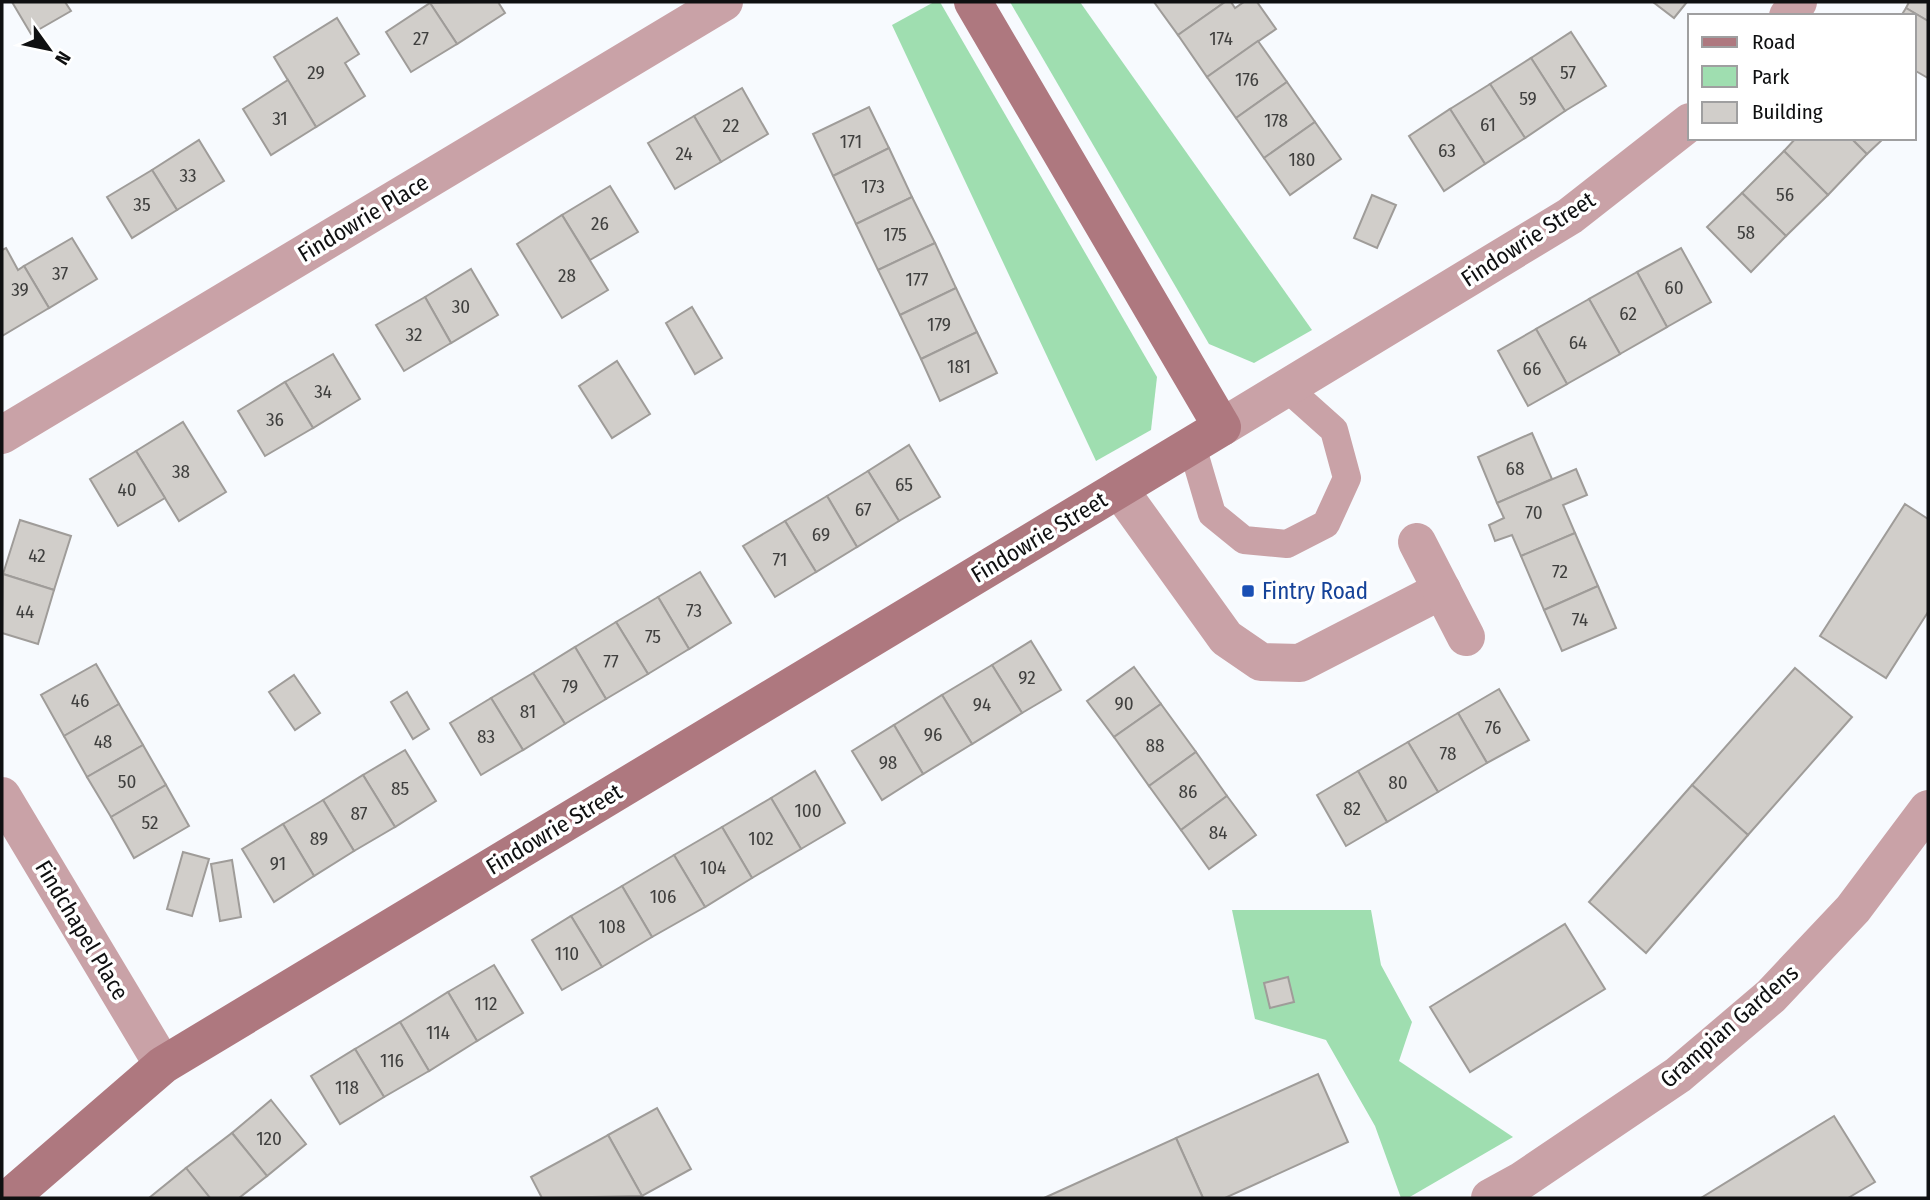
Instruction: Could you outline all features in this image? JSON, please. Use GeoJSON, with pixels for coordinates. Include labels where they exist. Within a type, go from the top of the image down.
{"type":"FeatureCollection","features":[{"type":"Feature","properties":{"kind":"street","name":"Findowrie Place"},"geometry":{"type":"LineString","coordinates":[[2,435],[724,2]]}},
{"type":"Feature","properties":{"kind":"street"},"geometry":{"type":"LineString","coordinates":[[973,2],[1207,436]]}},
{"type":"Feature","properties":{"kind":"street","name":"Findowrie Street"},"geometry":{"type":"LineString","coordinates":[[9,1198],[163,1065],[1570,216],[1688,124]]}},
{"type":"Feature","properties":{"kind":"street","name":"Findowrie Street"},"geometry":{"type":"LineString","coordinates":[[1119,489],[1226,638],[1261,662],[1300,663],[1442,590]]}},
{"type":"Feature","properties":{"kind":"street"},"geometry":{"type":"LineString","coordinates":[[1417,542],[1466,637]]}},
{"type":"Feature","properties":{"kind":"street","name":"Findchapel Place"},"geometry":{"type":"LineString","coordinates":[[2,796],[163,1065]]}},
{"type":"Feature","properties":{"kind":"street","name":"Grampian Gardens"},"geometry":{"type":"LineString","coordinates":[[1490,1198],[1521,1181],[1678,1075],[1771,996],[1853,909],[1928,809]]}},
{"type":"Feature","properties":{"kind":"lane"},"geometry":{"type":"LineString","coordinates":[[1207,436],[1212,514],[1244,540],[1287,544],[1326,524],[1346,478],[1334,430],[1287,388]]}},
{"type":"Feature","properties":{"kind":"green space"},"geometry":{"type":"Polygon","coordinates":[[[934,2],[940,2],[1157,377],[1151,430],[1096,461],[892,25],[934,2]]]}},
{"type":"Feature","properties":{"kind":"green space"},"geometry":{"type":"Polygon","coordinates":[[[1010,2],[1080,2],[1312,330],[1254,363],[1209,344],[1010,2]]]}},
{"type":"Feature","properties":{"kind":"green space"},"geometry":{"type":"Polygon","coordinates":[[[1232,910],[1371,910],[1381,965],[1412,1022],[1399,1061],[1513,1137],[1408,1198],[1401,1198],[1375,1126],[1326,1040],[1255,1019],[1232,910]]]}},
{"type":"Feature","properties":{"kind":"building"},"geometry":{"type":"Polygon","coordinates":[[[12,2],[65,2],[71,11],[31,34],[12,2]]]}},
{"type":"Feature","properties":{"kind":"building"},"geometry":{"type":"Polygon","coordinates":[[[498,2],[505,13],[457,44],[430,3],[498,2]]]}},
{"type":"Feature","properties":{"kind":"building"},"geometry":{"type":"Polygon","coordinates":[[[1154,2],[1225,2],[1178,35],[1154,2]]]}},
{"type":"Feature","properties":{"kind":"building"},"geometry":{"type":"Polygon","coordinates":[[[1225,2],[1231,2],[1235,8],[1244,2],[1257,2],[1276,29],[1207,77],[1178,35],[1225,2]]]}},
{"type":"Feature","properties":{"kind":"building"},"geometry":{"type":"Polygon","coordinates":[[[1653,2],[1687,2],[1674,18],[1653,2]]]}},
{"type":"Feature","properties":{"kind":"building"},"geometry":{"type":"Polygon","coordinates":[[[1909,2],[1928,2],[1928,21],[1906,8],[1909,2]]]}},
{"type":"Feature","properties":{"kind":"building"},"geometry":{"type":"Polygon","coordinates":[[[430,3],[457,44],[411,72],[386,32],[430,3]]]}},
{"type":"Feature","properties":{"kind":"building"},"geometry":{"type":"Polygon","coordinates":[[[1906,8],[1928,21],[1928,78],[1916,71],[1916,14],[1902,14],[1906,8]]]}},
{"type":"Feature","properties":{"kind":"building"},"geometry":{"type":"Polygon","coordinates":[[[337,18],[359,54],[345,63],[365,96],[316,127],[274,57],[337,18]]]}},
{"type":"Feature","properties":{"kind":"building"},"geometry":{"type":"Polygon","coordinates":[[[1571,32],[1606,86],[1565,111],[1531,58],[1571,32]]]}},
{"type":"Feature","properties":{"kind":"building"},"geometry":{"type":"Polygon","coordinates":[[[1258,41],[1287,82],[1236,118],[1207,77],[1258,41]]]}},
{"type":"Feature","properties":{"kind":"building"},"geometry":{"type":"Polygon","coordinates":[[[1531,58],[1565,111],[1525,138],[1490,84],[1531,58]]]}},
{"type":"Feature","properties":{"kind":"building"},"geometry":{"type":"Polygon","coordinates":[[[288,80],[316,127],[271,155],[243,109],[288,80]]]}},
{"type":"Feature","properties":{"kind":"building"},"geometry":{"type":"Polygon","coordinates":[[[1287,82],[1315,122],[1264,158],[1236,118],[1287,82]]]}},
{"type":"Feature","properties":{"kind":"building"},"geometry":{"type":"Polygon","coordinates":[[[1490,84],[1525,138],[1485,164],[1450,109],[1490,84]]]}},
{"type":"Feature","properties":{"kind":"building"},"geometry":{"type":"Polygon","coordinates":[[[742,88],[768,134],[721,162],[694,116],[742,88]]]}},
{"type":"Feature","properties":{"kind":"building"},"geometry":{"type":"Polygon","coordinates":[[[869,107],[889,148],[833,176],[813,134],[869,107]]]}},
{"type":"Feature","properties":{"kind":"building"},"geometry":{"type":"Polygon","coordinates":[[[1450,109],[1485,164],[1444,191],[1409,136],[1450,109]]]}},
{"type":"Feature","properties":{"kind":"building"},"geometry":{"type":"Polygon","coordinates":[[[694,116],[721,162],[675,189],[648,143],[694,116]]]}},
{"type":"Feature","properties":{"kind":"building"},"geometry":{"type":"Polygon","coordinates":[[[1315,122],[1341,159],[1290,195],[1264,158],[1315,122]]]}},
{"type":"Feature","properties":{"kind":"building"},"geometry":{"type":"Polygon","coordinates":[[[199,140],[224,181],[177,210],[152,170],[199,140]]]}},
{"type":"Feature","properties":{"kind":"building"},"geometry":{"type":"Polygon","coordinates":[[[1794,140],[1853,140],[1867,154],[1828,195],[1784,151],[1794,140]]]}},
{"type":"Feature","properties":{"kind":"building"},"geometry":{"type":"Polygon","coordinates":[[[1853,140],[1882,140],[1867,154],[1853,140]]]}},
{"type":"Feature","properties":{"kind":"building"},"geometry":{"type":"Polygon","coordinates":[[[889,148],[912,197],[856,224],[833,176],[889,148]]]}},
{"type":"Feature","properties":{"kind":"building"},"geometry":{"type":"Polygon","coordinates":[[[1784,151],[1828,195],[1786,236],[1742,193],[1784,151]]]}},
{"type":"Feature","properties":{"kind":"building"},"geometry":{"type":"Polygon","coordinates":[[[152,170],[177,210],[132,238],[107,197],[152,170]]]}},
{"type":"Feature","properties":{"kind":"building"},"geometry":{"type":"Polygon","coordinates":[[[610,186],[638,232],[590,260],[562,215],[610,186]]]}},
{"type":"Feature","properties":{"kind":"building"},"geometry":{"type":"Polygon","coordinates":[[[1742,193],[1786,236],[1751,272],[1707,227],[1742,193]]]}},
{"type":"Feature","properties":{"kind":"building"},"geometry":{"type":"Polygon","coordinates":[[[1372,195],[1396,205],[1377,248],[1354,238],[1372,195]]]}},
{"type":"Feature","properties":{"kind":"building"},"geometry":{"type":"Polygon","coordinates":[[[912,197],[935,243],[878,270],[856,224],[912,197]]]}},
{"type":"Feature","properties":{"kind":"building"},"geometry":{"type":"Polygon","coordinates":[[[562,215],[608,290],[562,318],[517,244],[562,215]]]}},
{"type":"Feature","properties":{"kind":"building"},"geometry":{"type":"Polygon","coordinates":[[[72,238],[97,279],[49,308],[24,266],[72,238]]]}},
{"type":"Feature","properties":{"kind":"building"},"geometry":{"type":"Polygon","coordinates":[[[935,243],[956,288],[900,315],[878,270],[935,243]]]}},
{"type":"Feature","properties":{"kind":"building"},"geometry":{"type":"Polygon","coordinates":[[[6,248],[18,270],[24,266],[49,308],[2,336],[2,250],[6,248]]]}},
{"type":"Feature","properties":{"kind":"building"},"geometry":{"type":"Polygon","coordinates":[[[1681,248],[1711,302],[1667,327],[1637,272],[1681,248]]]}},
{"type":"Feature","properties":{"kind":"building"},"geometry":{"type":"Polygon","coordinates":[[[471,269],[498,315],[451,343],[425,297],[471,269]]]}},
{"type":"Feature","properties":{"kind":"building"},"geometry":{"type":"Polygon","coordinates":[[[1637,272],[1667,327],[1620,354],[1589,299],[1637,272]]]}},
{"type":"Feature","properties":{"kind":"building"},"geometry":{"type":"Polygon","coordinates":[[[956,288],[977,332],[921,359],[900,315],[956,288]]]}},
{"type":"Feature","properties":{"kind":"building"},"geometry":{"type":"Polygon","coordinates":[[[425,297],[451,343],[404,371],[376,325],[425,297]]]}},
{"type":"Feature","properties":{"kind":"building"},"geometry":{"type":"Polygon","coordinates":[[[1589,299],[1620,354],[1567,384],[1536,329],[1589,299]]]}},
{"type":"Feature","properties":{"kind":"building"},"geometry":{"type":"Polygon","coordinates":[[[692,307],[722,358],[695,374],[666,323],[692,307]]]}},
{"type":"Feature","properties":{"kind":"building"},"geometry":{"type":"Polygon","coordinates":[[[1536,329],[1567,384],[1528,406],[1498,351],[1536,329]]]}},
{"type":"Feature","properties":{"kind":"building"},"geometry":{"type":"Polygon","coordinates":[[[977,332],[997,373],[940,401],[921,359],[977,332]]]}},
{"type":"Feature","properties":{"kind":"building"},"geometry":{"type":"Polygon","coordinates":[[[333,354],[360,399],[313,428],[285,382],[333,354]]]}},
{"type":"Feature","properties":{"kind":"building"},"geometry":{"type":"Polygon","coordinates":[[[617,361],[650,414],[612,438],[579,386],[617,361]]]}},
{"type":"Feature","properties":{"kind":"building"},"geometry":{"type":"Polygon","coordinates":[[[285,382],[313,428],[265,456],[238,411],[285,382]]]}},
{"type":"Feature","properties":{"kind":"building"},"geometry":{"type":"Polygon","coordinates":[[[183,422],[226,492],[179,521],[136,451],[183,422]]]}},
{"type":"Feature","properties":{"kind":"building"},"geometry":{"type":"Polygon","coordinates":[[[1532,433],[1552,479],[1497,503],[1478,457],[1532,433]]]}},
{"type":"Feature","properties":{"kind":"building"},"geometry":{"type":"Polygon","coordinates":[[[909,445],[940,497],[899,521],[868,471],[909,445]]]}},
{"type":"Feature","properties":{"kind":"building"},"geometry":{"type":"Polygon","coordinates":[[[136,451],[165,498],[118,526],[90,479],[136,451]]]}},
{"type":"Feature","properties":{"kind":"building"},"geometry":{"type":"Polygon","coordinates":[[[1576,469],[1587,495],[1563,505],[1575,533],[1521,556],[1512,535],[1495,541],[1489,525],[1504,518],[1497,503],[1576,469]]]}},
{"type":"Feature","properties":{"kind":"building"},"geometry":{"type":"Polygon","coordinates":[[[868,471],[899,521],[857,547],[827,496],[868,471]]]}},
{"type":"Feature","properties":{"kind":"building"},"geometry":{"type":"Polygon","coordinates":[[[827,496],[857,547],[816,572],[785,521],[827,496]]]}},
{"type":"Feature","properties":{"kind":"building"},"geometry":{"type":"Polygon","coordinates":[[[1905,504],[1928,519],[1928,612],[1886,678],[1820,636],[1905,504]]]}},
{"type":"Feature","properties":{"kind":"building"},"geometry":{"type":"Polygon","coordinates":[[[20,520],[71,536],[54,590],[3,574],[20,520]]]}},
{"type":"Feature","properties":{"kind":"building"},"geometry":{"type":"Polygon","coordinates":[[[785,521],[816,572],[775,597],[743,546],[785,521]]]}},
{"type":"Feature","properties":{"kind":"building"},"geometry":{"type":"Polygon","coordinates":[[[1575,533],[1598,586],[1544,610],[1521,556],[1575,533]]]}},
{"type":"Feature","properties":{"kind":"building"},"geometry":{"type":"Polygon","coordinates":[[[700,572],[731,623],[689,649],[658,597],[700,572]]]}},
{"type":"Feature","properties":{"kind":"building"},"geometry":{"type":"Polygon","coordinates":[[[3,574],[54,590],[38,644],[2,633],[3,574]]]}},
{"type":"Feature","properties":{"kind":"building"},"geometry":{"type":"Polygon","coordinates":[[[1598,586],[1616,628],[1562,651],[1544,610],[1598,586]]]}},
{"type":"Feature","properties":{"kind":"building"},"geometry":{"type":"Polygon","coordinates":[[[658,597],[689,649],[648,674],[616,622],[658,597]]]}},
{"type":"Feature","properties":{"kind":"building"},"geometry":{"type":"Polygon","coordinates":[[[616,622],[648,674],[606,699],[575,647],[616,622]]]}},
{"type":"Feature","properties":{"kind":"building"},"geometry":{"type":"Polygon","coordinates":[[[1031,641],[1061,690],[1022,713],[992,665],[1031,641]]]}},
{"type":"Feature","properties":{"kind":"building"},"geometry":{"type":"Polygon","coordinates":[[[575,647],[606,699],[565,724],[533,673],[575,647]]]}},
{"type":"Feature","properties":{"kind":"building"},"geometry":{"type":"Polygon","coordinates":[[[96,664],[119,704],[64,736],[41,695],[96,664]]]}},
{"type":"Feature","properties":{"kind":"building"},"geometry":{"type":"Polygon","coordinates":[[[992,665],[1022,713],[972,744],[942,695],[992,665]]]}},
{"type":"Feature","properties":{"kind":"building"},"geometry":{"type":"Polygon","coordinates":[[[1134,667],[1161,704],[1114,737],[1087,701],[1134,667]]]}},
{"type":"Feature","properties":{"kind":"building"},"geometry":{"type":"Polygon","coordinates":[[[1795,668],[1852,717],[1748,835],[1692,785],[1795,668]]]}},
{"type":"Feature","properties":{"kind":"building"},"geometry":{"type":"Polygon","coordinates":[[[533,673],[565,724],[523,750],[491,698],[533,673]]]}},
{"type":"Feature","properties":{"kind":"building"},"geometry":{"type":"Polygon","coordinates":[[[294,675],[320,713],[295,730],[269,692],[294,675]]]}},
{"type":"Feature","properties":{"kind":"building"},"geometry":{"type":"Polygon","coordinates":[[[1499,689],[1529,740],[1487,763],[1458,713],[1499,689]]]}},
{"type":"Feature","properties":{"kind":"building"},"geometry":{"type":"Polygon","coordinates":[[[407,692],[429,729],[413,739],[391,702],[407,692]]]}},
{"type":"Feature","properties":{"kind":"building"},"geometry":{"type":"Polygon","coordinates":[[[942,695],[972,744],[923,774],[894,725],[942,695]]]}},
{"type":"Feature","properties":{"kind":"building"},"geometry":{"type":"Polygon","coordinates":[[[491,698],[523,750],[481,775],[450,723],[491,698]]]}},
{"type":"Feature","properties":{"kind":"building"},"geometry":{"type":"Polygon","coordinates":[[[119,704],[143,745],[87,777],[64,736],[119,704]]]}},
{"type":"Feature","properties":{"kind":"building"},"geometry":{"type":"Polygon","coordinates":[[[1161,704],[1196,752],[1149,786],[1114,737],[1161,704]]]}},
{"type":"Feature","properties":{"kind":"building"},"geometry":{"type":"Polygon","coordinates":[[[1458,713],[1487,763],[1438,792],[1408,742],[1458,713]]]}},
{"type":"Feature","properties":{"kind":"building"},"geometry":{"type":"Polygon","coordinates":[[[894,725],[923,774],[882,800],[852,751],[894,725]]]}},
{"type":"Feature","properties":{"kind":"building"},"geometry":{"type":"Polygon","coordinates":[[[1408,742],[1438,792],[1387,822],[1358,771],[1408,742]]]}},
{"type":"Feature","properties":{"kind":"building"},"geometry":{"type":"Polygon","coordinates":[[[143,745],[166,785],[111,817],[87,777],[143,745]]]}},
{"type":"Feature","properties":{"kind":"building"},"geometry":{"type":"Polygon","coordinates":[[[405,750],[436,801],[395,827],[363,775],[405,750]]]}},
{"type":"Feature","properties":{"kind":"building"},"geometry":{"type":"Polygon","coordinates":[[[1196,752],[1227,796],[1181,830],[1149,786],[1196,752]]]}},
{"type":"Feature","properties":{"kind":"building"},"geometry":{"type":"Polygon","coordinates":[[[815,771],[845,823],[801,849],[771,798],[815,771]]]}},
{"type":"Feature","properties":{"kind":"building"},"geometry":{"type":"Polygon","coordinates":[[[1358,771],[1387,822],[1346,846],[1317,795],[1358,771]]]}},
{"type":"Feature","properties":{"kind":"building"},"geometry":{"type":"Polygon","coordinates":[[[363,775],[395,827],[354,851],[323,800],[363,775]]]}},
{"type":"Feature","properties":{"kind":"building"},"geometry":{"type":"Polygon","coordinates":[[[166,785],[189,826],[134,858],[111,817],[166,785]]]}},
{"type":"Feature","properties":{"kind":"building"},"geometry":{"type":"Polygon","coordinates":[[[1692,785],[1748,835],[1646,953],[1589,902],[1692,785]]]}},
{"type":"Feature","properties":{"kind":"building"},"geometry":{"type":"Polygon","coordinates":[[[1227,796],[1256,835],[1209,869],[1181,830],[1227,796]]]}},
{"type":"Feature","properties":{"kind":"building"},"geometry":{"type":"Polygon","coordinates":[[[771,798],[801,849],[752,878],[722,827],[771,798]]]}},
{"type":"Feature","properties":{"kind":"building"},"geometry":{"type":"Polygon","coordinates":[[[323,800],[354,851],[314,876],[283,824],[323,800]]]}},
{"type":"Feature","properties":{"kind":"building"},"geometry":{"type":"Polygon","coordinates":[[[283,824],[314,876],[274,902],[242,849],[283,824]]]}},
{"type":"Feature","properties":{"kind":"building"},"geometry":{"type":"Polygon","coordinates":[[[722,827],[752,878],[705,907],[674,855],[722,827]]]}},
{"type":"Feature","properties":{"kind":"building"},"geometry":{"type":"Polygon","coordinates":[[[183,852],[209,859],[192,916],[167,909],[183,852]]]}},
{"type":"Feature","properties":{"kind":"building"},"geometry":{"type":"Polygon","coordinates":[[[674,855],[705,907],[652,937],[622,886],[674,855]]]}},
{"type":"Feature","properties":{"kind":"building"},"geometry":{"type":"Polygon","coordinates":[[[232,860],[241,917],[220,921],[211,864],[232,860]]]}},
{"type":"Feature","properties":{"kind":"building"},"geometry":{"type":"Polygon","coordinates":[[[622,886],[652,937],[602,967],[571,916],[622,886]]]}},
{"type":"Feature","properties":{"kind":"building"},"geometry":{"type":"Polygon","coordinates":[[[571,916],[602,967],[562,990],[532,940],[571,916]]]}},
{"type":"Feature","properties":{"kind":"building"},"geometry":{"type":"Polygon","coordinates":[[[1565,924],[1605,989],[1470,1072],[1430,1007],[1565,924]]]}},
{"type":"Feature","properties":{"kind":"building"},"geometry":{"type":"Polygon","coordinates":[[[494,965],[523,1013],[477,1041],[448,992],[494,965]]]}},
{"type":"Feature","properties":{"kind":"building"},"geometry":{"type":"Polygon","coordinates":[[[1288,977],[1294,1002],[1270,1008],[1264,983],[1288,977]]]}},
{"type":"Feature","properties":{"kind":"building"},"geometry":{"type":"Polygon","coordinates":[[[448,992],[477,1041],[429,1071],[400,1022],[448,992]]]}},
{"type":"Feature","properties":{"kind":"building"},"geometry":{"type":"Polygon","coordinates":[[[400,1022],[429,1071],[384,1097],[355,1049],[400,1022]]]}},
{"type":"Feature","properties":{"kind":"building"},"geometry":{"type":"Polygon","coordinates":[[[355,1049],[384,1097],[340,1124],[311,1076],[355,1049]]]}},
{"type":"Feature","properties":{"kind":"building"},"geometry":{"type":"Polygon","coordinates":[[[1318,1074],[1348,1142],[1225,1198],[1203,1198],[1176,1138],[1318,1074]]]}},
{"type":"Feature","properties":{"kind":"building"},"geometry":{"type":"Polygon","coordinates":[[[271,1100],[306,1144],[267,1176],[232,1133],[271,1100]]]}},
{"type":"Feature","properties":{"kind":"building"},"geometry":{"type":"Polygon","coordinates":[[[657,1108],[691,1169],[642,1196],[608,1135],[657,1108]]]}},
{"type":"Feature","properties":{"kind":"building"},"geometry":{"type":"Polygon","coordinates":[[[1834,1116],[1875,1182],[1848,1198],[1701,1198],[1834,1116]]]}},
{"type":"Feature","properties":{"kind":"building"},"geometry":{"type":"Polygon","coordinates":[[[232,1133],[267,1176],[239,1198],[210,1198],[186,1168],[232,1133]]]}},
{"type":"Feature","properties":{"kind":"building"},"geometry":{"type":"Polygon","coordinates":[[[608,1135],[642,1196],[542,1198],[531,1177],[608,1135]]]}},
{"type":"Feature","properties":{"kind":"building"},"geometry":{"type":"Polygon","coordinates":[[[1176,1138],[1203,1198],[1044,1198],[1176,1138]]]}},
{"type":"Feature","properties":{"kind":"building"},"geometry":{"type":"Polygon","coordinates":[[[186,1168],[210,1198],[149,1198],[186,1168]]]}},
{"type":"Feature","properties":{"kind":"place","name":"Fintry Road"},"geometry":{"type":"Point","coordinates":[1248,591]}}]}
